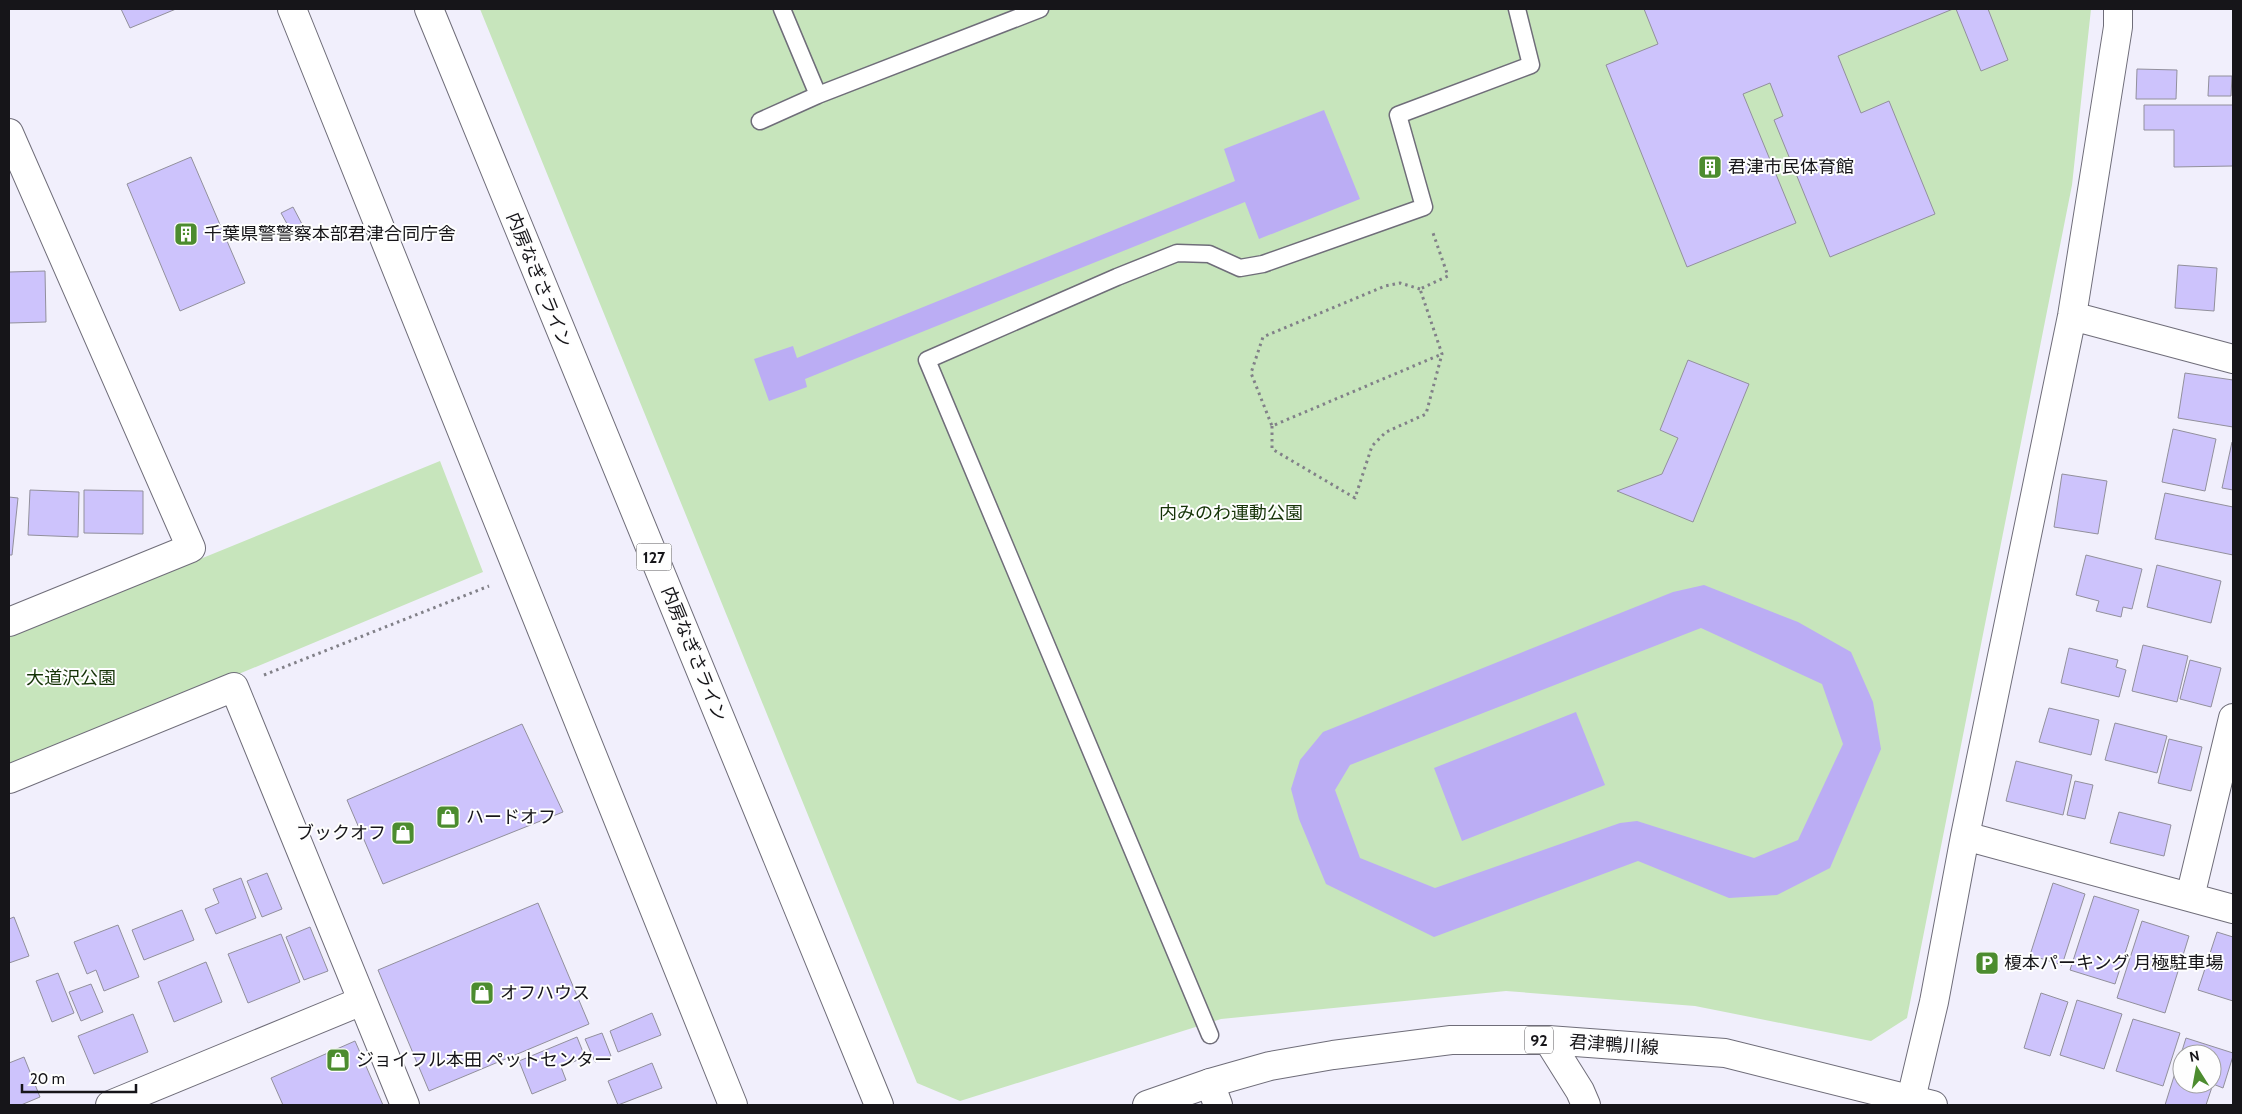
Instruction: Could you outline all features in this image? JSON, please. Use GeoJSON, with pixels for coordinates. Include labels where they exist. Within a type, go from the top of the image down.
{"type":"FeatureCollection","features":[{"type":"Feature","properties":{"kind":"main road"},"geometry":{"type":"LineString","coordinates":[[292,9],[733,1105]]}},
{"type":"Feature","properties":{"kind":"main road","name":"内房なぎさライン"},"geometry":{"type":"LineString","coordinates":[[429,9],[879,1105]]}},
{"type":"Feature","properties":{"kind":"main road"},"geometry":{"type":"LineString","coordinates":[[1922,1102],[1934,1002],[1965,836],[2072,316],[2118,27],[2118,9]]}},
{"type":"Feature","properties":{"kind":"main road"},"geometry":{"type":"LineString","coordinates":[[9,133],[191,548],[9,622]]}},
{"type":"Feature","properties":{"kind":"main road"},"geometry":{"type":"LineString","coordinates":[[2072,316],[2233,360]]}},
{"type":"Feature","properties":{"kind":"main road"},"geometry":{"type":"LineString","coordinates":[[9,779],[234,687],[405,1105]]}},
{"type":"Feature","properties":{"kind":"main road"},"geometry":{"type":"LineString","coordinates":[[2190,896],[2233,718]]}},
{"type":"Feature","properties":{"kind":"main road"},"geometry":{"type":"LineString","coordinates":[[1965,836],[2233,909]]}},
{"type":"Feature","properties":{"kind":"main road"},"geometry":{"type":"LineString","coordinates":[[110,1105],[362,1001]]}},
{"type":"Feature","properties":{"kind":"main road","name":"君津鴨川線"},"geometry":{"type":"LineString","coordinates":[[1147,1105],[1214,1094],[1270,1066],[1333,1055],[1451,1040],[1548,1040],[1725,1054],[1922,1102]]}},
{"type":"Feature","properties":{"kind":"main road"},"geometry":{"type":"LineString","coordinates":[[1548,1040],[1580,1091],[1586,1105]]}},
{"type":"Feature","properties":{"kind":"lane"},"geometry":{"type":"LineString","coordinates":[[782,9],[818,95]]}},
{"type":"Feature","properties":{"kind":"lane"},"geometry":{"type":"LineString","coordinates":[[760,121],[818,95],[1040,9]]}},
{"type":"Feature","properties":{"kind":"lane"},"geometry":{"type":"LineString","coordinates":[[1210,1035],[927,360],[1117,277],[1178,253],[1209,254],[1240,268],[1263,264],[1424,207],[1398,115],[1531,64],[1517,9]]}},
{"type":"Feature","properties":{"kind":"path"},"geometry":{"type":"LineString","coordinates":[[1420,289],[1442,354],[1426,414],[1386,432],[1372,446],[1355,498],[1272,449],[1272,426],[1251,373],[1263,337],[1384,286],[1400,283],[1420,289],[1448,276],[1424,207]]}},
{"type":"Feature","properties":{"kind":"path"},"geometry":{"type":"LineString","coordinates":[[1272,426],[1442,354]]}},
{"type":"Feature","properties":{"kind":"path"},"geometry":{"type":"LineString","coordinates":[[234,687],[493,585]]}},
{"type":"Feature","properties":{"kind":"green space","name":"内みのわ運動公園"},"geometry":{"type":"Polygon","coordinates":[[[480,9],[2091,9],[2072,185],[1907,1018],[1871,1041],[1695,1006],[1506,991],[1221,1019],[960,1101],[917,1083],[480,9]]]}},
{"type":"Feature","properties":{"kind":"green space","name":"大道沢公園"},"geometry":{"type":"Polygon","coordinates":[[[440,461],[483,572],[9,770],[9,637],[440,461]]]}},
{"type":"Feature","properties":{"kind":"shaded area"},"geometry":{"type":"Polygon","coordinates":[[[1324,110],[1360,199],[1259,239],[1245,202],[805,379],[807,387],[769,401],[754,359],[793,346],[797,358],[1235,181],[1224,149],[1324,110]]]}},
{"type":"Feature","properties":{"kind":"shaded area"},"geometry":{"type":"Polygon","coordinates":[[[1704,585],[1798,622],[1851,652],[1873,702],[1881,749],[1830,868],[1777,895],[1729,898],[1638,861],[1434,937],[1326,884],[1299,819],[1291,789],[1300,760],[1323,732],[1673,592],[1704,585]],[[1701,628],[1350,765],[1335,790],[1360,858],[1435,888],[1620,823],[1637,821],[1754,858],[1798,840],[1843,744],[1822,684],[1701,628]]]}},
{"type":"Feature","properties":{"kind":"shaded area"},"geometry":{"type":"Polygon","coordinates":[[[1576,712],[1605,785],[1462,841],[1434,768],[1576,712]]]}},
{"type":"Feature","properties":{"kind":"building"},"geometry":{"type":"Polygon","coordinates":[[[121,9],[176,9],[130,28],[121,9]]]}},
{"type":"Feature","properties":{"kind":"building","name":"君津市民体育館"},"geometry":{"type":"Polygon","coordinates":[[[1644,9],[1953,9],[1838,56],[1861,113],[1889,101],[1935,214],[1830,257],[1774,120],[1783,116],[1770,83],[1743,94],[1796,223],[1687,267],[1606,65],[1658,44],[1644,9]]]}},
{"type":"Feature","properties":{"kind":"building"},"geometry":{"type":"Polygon","coordinates":[[[1956,9],[1988,9],[2008,60],[1981,71],[1956,9]]]}},
{"type":"Feature","properties":{"kind":"building"},"geometry":{"type":"Polygon","coordinates":[[[2137,69],[2177,70],[2176,99],[2136,99],[2137,69]]]}},
{"type":"Feature","properties":{"kind":"building"},"geometry":{"type":"Polygon","coordinates":[[[2209,76],[2232,76],[2231,96],[2208,96],[2209,76]]]}},
{"type":"Feature","properties":{"kind":"building"},"geometry":{"type":"Polygon","coordinates":[[[2144,105],[2233,105],[2233,166],[2174,167],[2174,130],[2144,130],[2144,105]]]}},
{"type":"Feature","properties":{"kind":"building","name":"千葉県警警察本部君津合同庁舎"},"geometry":{"type":"Polygon","coordinates":[[[191,157],[245,283],[180,311],[127,184],[191,157]]]}},
{"type":"Feature","properties":{"kind":"building"},"geometry":{"type":"Polygon","coordinates":[[[293,207],[303,226],[291,231],[281,213],[293,207]]]}},
{"type":"Feature","properties":{"kind":"building"},"geometry":{"type":"Polygon","coordinates":[[[2178,265],[2217,268],[2214,311],[2175,308],[2178,265]]]}},
{"type":"Feature","properties":{"kind":"building"},"geometry":{"type":"Polygon","coordinates":[[[45,271],[46,322],[9,323],[9,272],[45,271]]]}},
{"type":"Feature","properties":{"kind":"building"},"geometry":{"type":"Polygon","coordinates":[[[1688,360],[1749,384],[1693,522],[1617,491],[1662,474],[1678,438],[1660,430],[1688,360]]]}},
{"type":"Feature","properties":{"kind":"building"},"geometry":{"type":"Polygon","coordinates":[[[2185,373],[2233,380],[2233,427],[2178,418],[2185,373]]]}},
{"type":"Feature","properties":{"kind":"building"},"geometry":{"type":"Polygon","coordinates":[[[2173,429],[2216,439],[2205,491],[2162,482],[2173,429]]]}},
{"type":"Feature","properties":{"kind":"building"},"geometry":{"type":"Polygon","coordinates":[[[2233,442],[2233,490],[2222,488],[2233,442]]]}},
{"type":"Feature","properties":{"kind":"building"},"geometry":{"type":"Polygon","coordinates":[[[2062,474],[2107,481],[2098,534],[2054,527],[2062,474]]]}},
{"type":"Feature","properties":{"kind":"building"},"geometry":{"type":"Polygon","coordinates":[[[30,490],[79,492],[78,537],[28,535],[30,490]]]}},
{"type":"Feature","properties":{"kind":"building"},"geometry":{"type":"Polygon","coordinates":[[[84,490],[143,491],[143,534],[84,533],[84,490]]]}},
{"type":"Feature","properties":{"kind":"building"},"geometry":{"type":"Polygon","coordinates":[[[2165,493],[2233,507],[2233,555],[2155,539],[2165,493]]]}},
{"type":"Feature","properties":{"kind":"building"},"geometry":{"type":"Polygon","coordinates":[[[9,497],[18,498],[12,555],[9,555],[9,497]]]}},
{"type":"Feature","properties":{"kind":"building"},"geometry":{"type":"Polygon","coordinates":[[[2086,555],[2142,569],[2132,609],[2123,607],[2121,617],[2096,611],[2099,601],[2076,595],[2086,555]]]}},
{"type":"Feature","properties":{"kind":"building"},"geometry":{"type":"Polygon","coordinates":[[[2157,565],[2221,581],[2211,623],[2147,607],[2157,565]]]}},
{"type":"Feature","properties":{"kind":"building"},"geometry":{"type":"Polygon","coordinates":[[[2143,645],[2188,656],[2177,702],[2132,691],[2143,645]]]}},
{"type":"Feature","properties":{"kind":"building"},"geometry":{"type":"Polygon","coordinates":[[[2069,648],[2118,660],[2116,667],[2126,670],[2119,697],[2061,683],[2069,648]]]}},
{"type":"Feature","properties":{"kind":"building"},"geometry":{"type":"Polygon","coordinates":[[[2190,660],[2221,668],[2211,707],[2180,699],[2190,660]]]}},
{"type":"Feature","properties":{"kind":"building"},"geometry":{"type":"Polygon","coordinates":[[[2049,708],[2099,720],[2091,755],[2039,742],[2049,708]]]}},
{"type":"Feature","properties":{"kind":"building"},"geometry":{"type":"Polygon","coordinates":[[[2115,723],[2167,736],[2157,773],[2105,760],[2115,723]]]}},
{"type":"Feature","properties":{"kind":"building"},"geometry":{"type":"Polygon","coordinates":[[[522,724],[563,812],[383,884],[347,800],[522,724]]]}},
{"type":"Feature","properties":{"kind":"building"},"geometry":{"type":"Polygon","coordinates":[[[2169,739],[2202,747],[2191,791],[2158,783],[2169,739]]]}},
{"type":"Feature","properties":{"kind":"building"},"geometry":{"type":"Polygon","coordinates":[[[2016,761],[2072,775],[2063,815],[2006,801],[2016,761]]]}},
{"type":"Feature","properties":{"kind":"building"},"geometry":{"type":"Polygon","coordinates":[[[2075,781],[2093,785],[2085,819],[2067,815],[2075,781]]]}},
{"type":"Feature","properties":{"kind":"building"},"geometry":{"type":"Polygon","coordinates":[[[2119,812],[2171,825],[2164,856],[2110,843],[2119,812]]]}},
{"type":"Feature","properties":{"kind":"building"},"geometry":{"type":"Polygon","coordinates":[[[267,873],[282,909],[262,917],[247,881],[267,873]]]}},
{"type":"Feature","properties":{"kind":"building"},"geometry":{"type":"Polygon","coordinates":[[[241,878],[256,918],[216,934],[205,909],[219,903],[213,889],[241,878]]]}},
{"type":"Feature","properties":{"kind":"building"},"geometry":{"type":"Polygon","coordinates":[[[2053,883],[2085,894],[2062,965],[2030,955],[2053,883]]]}},
{"type":"Feature","properties":{"kind":"building"},"geometry":{"type":"Polygon","coordinates":[[[2094,896],[2139,910],[2115,984],[2070,970],[2094,896]]]}},
{"type":"Feature","properties":{"kind":"building"},"geometry":{"type":"Polygon","coordinates":[[[538,903],[589,1024],[429,1091],[378,970],[538,903]]]}},
{"type":"Feature","properties":{"kind":"building"},"geometry":{"type":"Polygon","coordinates":[[[182,910],[194,940],[144,960],[132,930],[182,910]]]}},
{"type":"Feature","properties":{"kind":"building"},"geometry":{"type":"Polygon","coordinates":[[[14,917],[29,956],[9,963],[9,919],[14,917]]]}},
{"type":"Feature","properties":{"kind":"building"},"geometry":{"type":"Polygon","coordinates":[[[2142,921],[2189,936],[2165,1013],[2117,998],[2142,921]]]}},
{"type":"Feature","properties":{"kind":"building"},"geometry":{"type":"Polygon","coordinates":[[[118,925],[139,977],[104,991],[96,970],[87,974],[74,942],[118,925]]]}},
{"type":"Feature","properties":{"kind":"building"},"geometry":{"type":"Polygon","coordinates":[[[310,927],[328,971],[304,980],[286,937],[310,927]]]}},
{"type":"Feature","properties":{"kind":"building"},"geometry":{"type":"Polygon","coordinates":[[[2217,932],[2233,937],[2233,1001],[2198,990],[2217,932]]]}},
{"type":"Feature","properties":{"kind":"building"},"geometry":{"type":"Polygon","coordinates":[[[281,934],[300,982],[248,1003],[228,954],[281,934]]]}},
{"type":"Feature","properties":{"kind":"building"},"geometry":{"type":"Polygon","coordinates":[[[206,962],[222,1002],[174,1022],[158,982],[206,962]]]}},
{"type":"Feature","properties":{"kind":"building"},"geometry":{"type":"Polygon","coordinates":[[[58,973],[74,1013],[52,1022],[36,981],[58,973]]]}},
{"type":"Feature","properties":{"kind":"building"},"geometry":{"type":"Polygon","coordinates":[[[91,984],[103,1012],[81,1021],[69,992],[91,984]]]}},
{"type":"Feature","properties":{"kind":"building"},"geometry":{"type":"Polygon","coordinates":[[[2041,993],[2068,1002],[2050,1056],[2024,1048],[2041,993]]]}},
{"type":"Feature","properties":{"kind":"building"},"geometry":{"type":"Polygon","coordinates":[[[2077,1000],[2122,1014],[2104,1069],[2060,1055],[2077,1000]]]}},
{"type":"Feature","properties":{"kind":"building"},"geometry":{"type":"Polygon","coordinates":[[[652,1013],[661,1035],[618,1052],[610,1031],[652,1013]]]}},
{"type":"Feature","properties":{"kind":"building"},"geometry":{"type":"Polygon","coordinates":[[[133,1014],[148,1052],[94,1074],[78,1036],[133,1014]]]}},
{"type":"Feature","properties":{"kind":"building"},"geometry":{"type":"Polygon","coordinates":[[[2133,1019],[2180,1033],[2176,1044],[2172,1044],[2172,1058],[2163,1086],[2116,1071],[2133,1019]]]}},
{"type":"Feature","properties":{"kind":"building"},"geometry":{"type":"Polygon","coordinates":[[[602,1033],[611,1056],[595,1062],[585,1039],[602,1033]]]}},
{"type":"Feature","properties":{"kind":"building"},"geometry":{"type":"Polygon","coordinates":[[[577,1037],[585,1057],[561,1067],[566,1080],[532,1094],[519,1061],[577,1037]]]}},
{"type":"Feature","properties":{"kind":"building"},"geometry":{"type":"Polygon","coordinates":[[[2186,1038],[2205,1044],[2184,1044],[2186,1038]]]}},
{"type":"Feature","properties":{"kind":"building","name":"ジョイフル本田 ペットセンター"},"geometry":{"type":"Polygon","coordinates":[[[355,1041],[383,1105],[283,1105],[271,1078],[355,1041]]]}},
{"type":"Feature","properties":{"kind":"building"},"geometry":{"type":"Polygon","coordinates":[[[2222,1049],[2233,1053],[2222,1088],[2222,1049]]]}},
{"type":"Feature","properties":{"kind":"building"},"geometry":{"type":"Polygon","coordinates":[[[24,1057],[40,1097],[21,1105],[9,1105],[9,1063],[24,1057]]]}},
{"type":"Feature","properties":{"kind":"building"},"geometry":{"type":"Polygon","coordinates":[[[652,1063],[662,1088],[618,1105],[608,1081],[652,1063]]]}},
{"type":"Feature","properties":{"kind":"building"},"geometry":{"type":"Polygon","coordinates":[[[2172,1083],[2172,1094],[2210,1094],[2206,1105],[2165,1105],[2172,1083]]]}},
{"type":"Feature","properties":{"kind":"place","name":"君津市民体育館"},"geometry":{"type":"Point","coordinates":[1710,167]}},
{"type":"Feature","properties":{"kind":"place","name":"千葉県警警察本部君津合同庁舎"},"geometry":{"type":"Point","coordinates":[186,234]}},
{"type":"Feature","properties":{"kind":"place","name":"ハードオフ"},"geometry":{"type":"Point","coordinates":[448,817]}},
{"type":"Feature","properties":{"kind":"place","name":"ブックオフ"},"geometry":{"type":"Point","coordinates":[403,833]}},
{"type":"Feature","properties":{"kind":"place","name":"榎本パーキング 月極駐車場"},"geometry":{"type":"Point","coordinates":[1987,963]}},
{"type":"Feature","properties":{"kind":"place","name":"オフハウス"},"geometry":{"type":"Point","coordinates":[482,993]}},
{"type":"Feature","properties":{"kind":"place","name":"ジョイフル本田 ペットセンター"},"geometry":{"type":"Point","coordinates":[338,1060]}}]}
